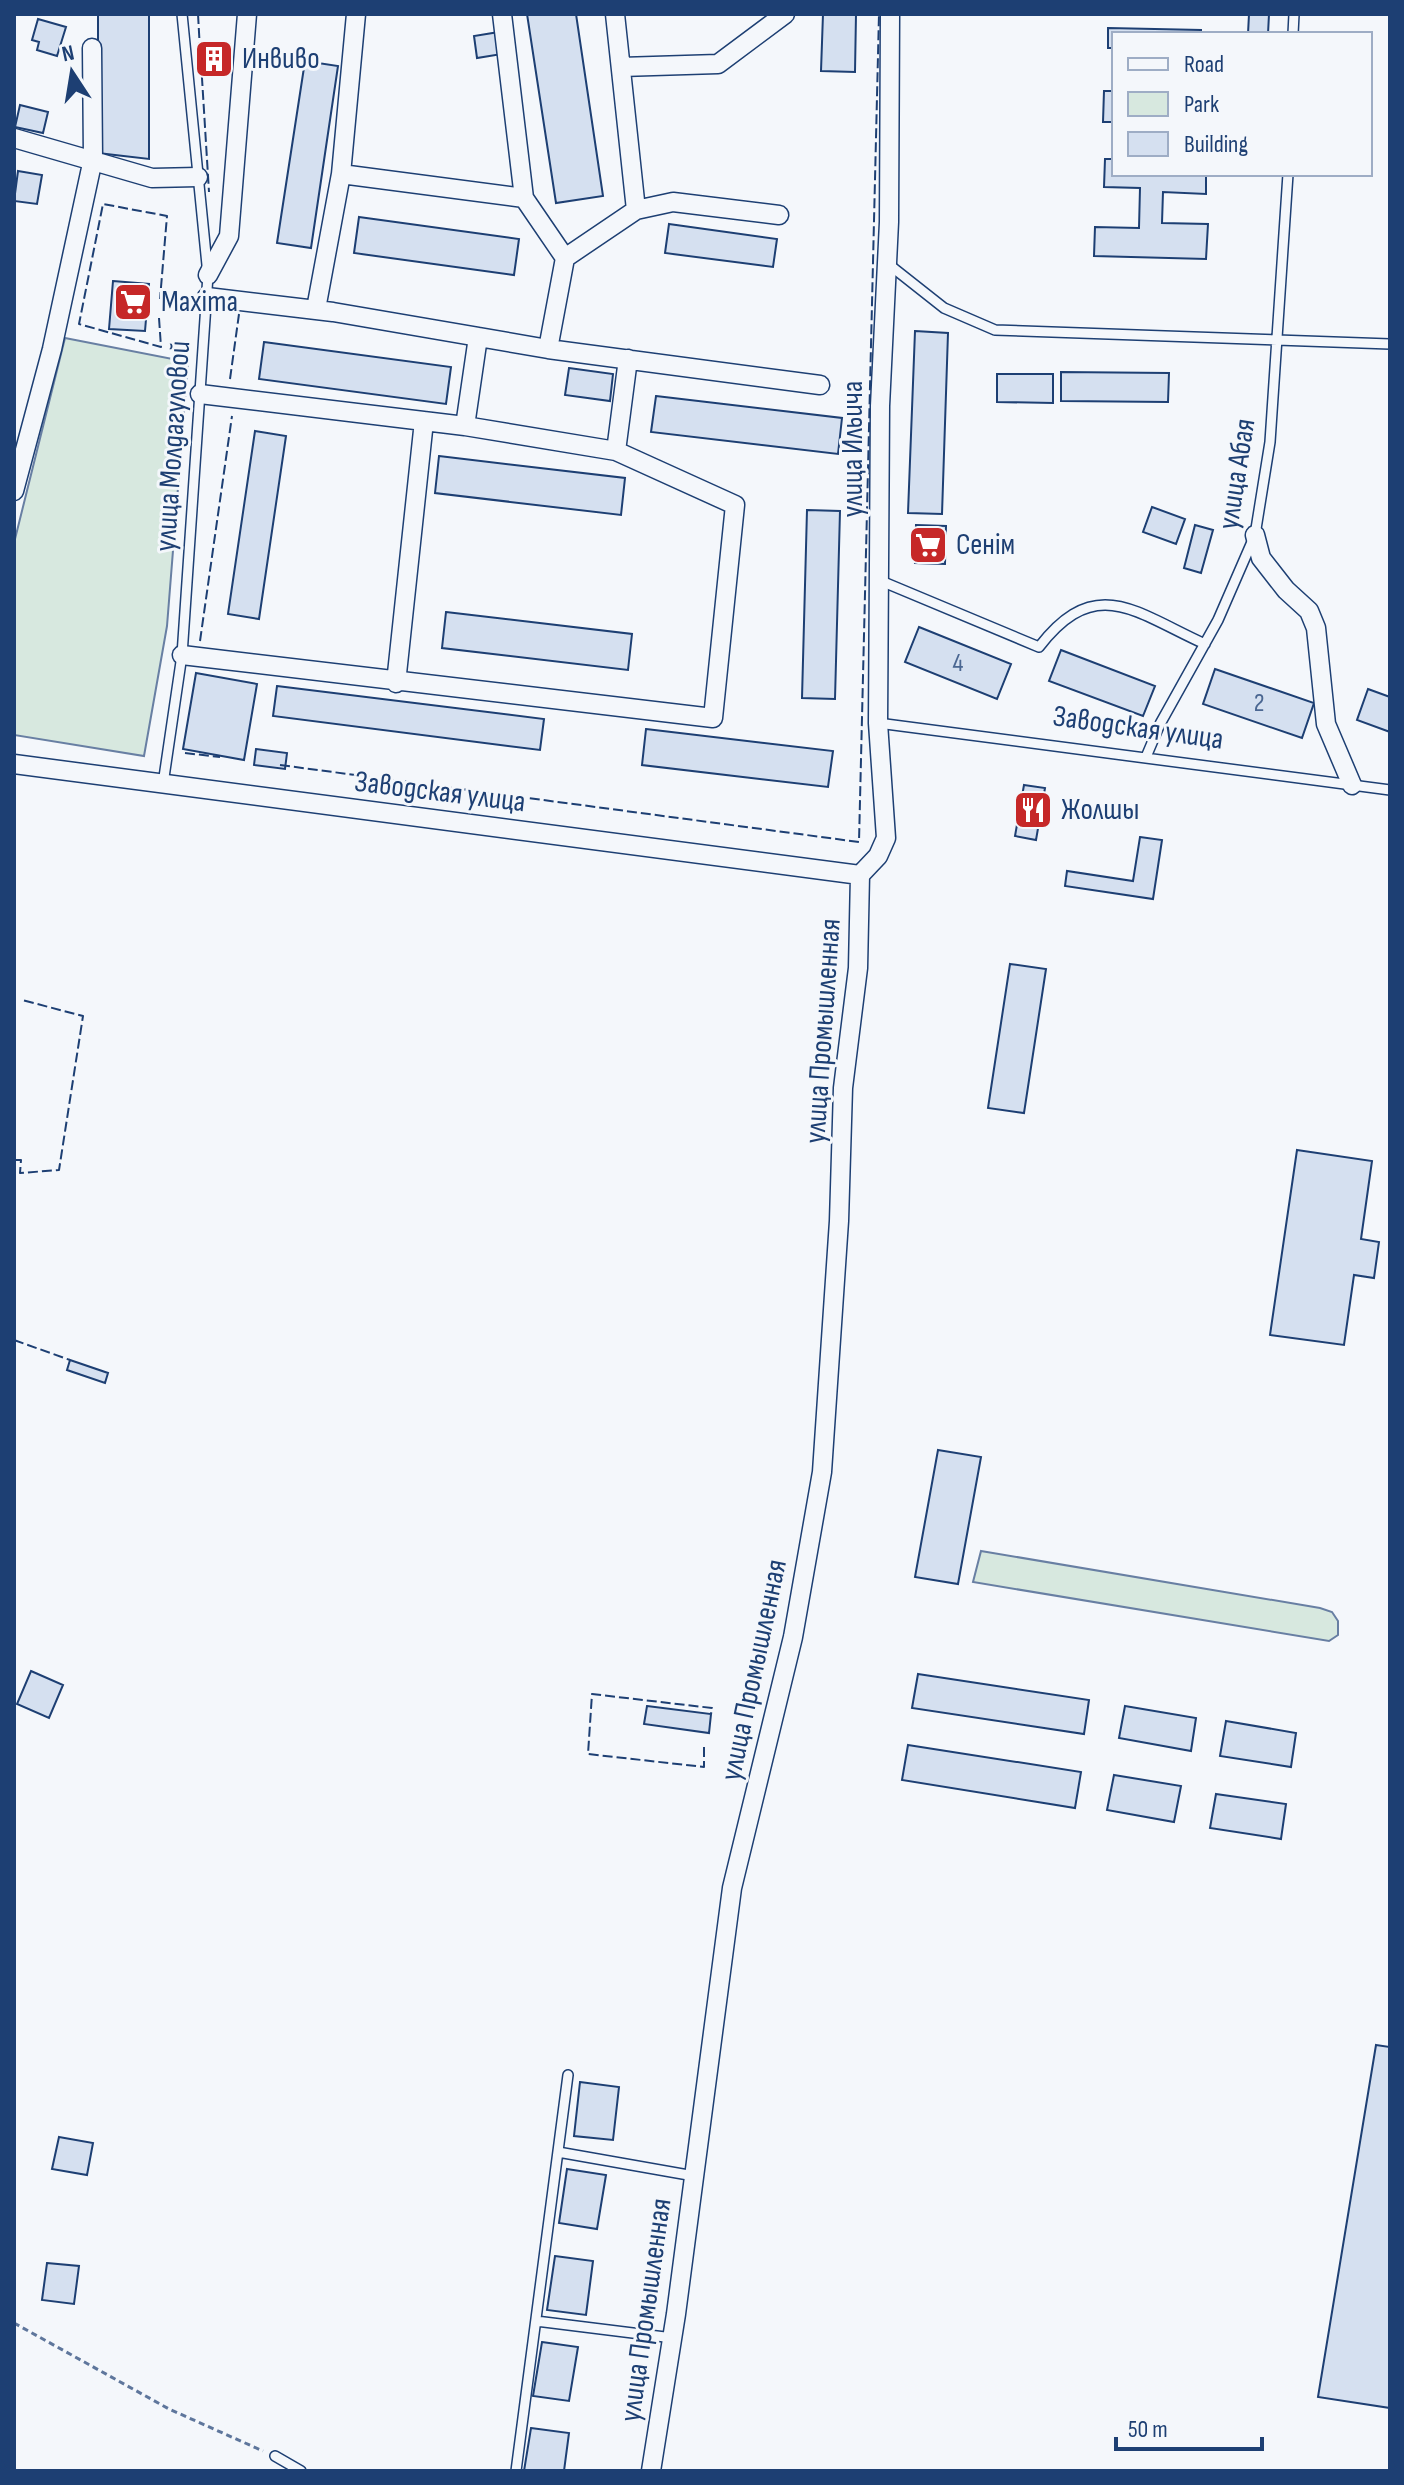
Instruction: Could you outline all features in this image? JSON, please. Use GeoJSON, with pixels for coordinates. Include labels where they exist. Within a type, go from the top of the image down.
{"type":"FeatureCollection","features":[{"type":"Feature","properties":{"kind":"street"},"geometry":{"type":"LineString","coordinates":[[208,275],[229,236],[247,14]]}},
{"type":"Feature","properties":{"kind":"street"},"geometry":{"type":"LineString","coordinates":[[316,309],[341,174],[356,14]]}},
{"type":"Feature","properties":{"kind":"street"},"geometry":{"type":"LineString","coordinates":[[502,14],[524,198],[565,258],[548,349]]}},
{"type":"Feature","properties":{"kind":"street"},"geometry":{"type":"LineString","coordinates":[[615,14],[636,210]]}},
{"type":"Feature","properties":{"kind":"street"},"geometry":{"type":"LineString","coordinates":[[621,67],[718,64],[785,14]]}},
{"type":"Feature","properties":{"kind":"street","name":"улица Ильича"},"geometry":{"type":"LineString","coordinates":[[860,875],[878,856],[886,838],[878,723],[880,406],[887,263],[890,14]]}},
{"type":"Feature","properties":{"kind":"street"},"geometry":{"type":"LineString","coordinates":[[14,491],[52,349],[93,159],[92,48]]}},
{"type":"Feature","properties":{"kind":"street"},"geometry":{"type":"LineString","coordinates":[[14,138],[152,178],[198,177]]}},
{"type":"Feature","properties":{"kind":"street"},"geometry":{"type":"LineString","coordinates":[[341,174],[524,198]]}},
{"type":"Feature","properties":{"kind":"street"},"geometry":{"type":"LineString","coordinates":[[565,258],[636,210],[673,202],[779,215]]}},
{"type":"Feature","properties":{"kind":"street"},"geometry":{"type":"LineString","coordinates":[[207,297],[316,309],[548,349],[820,385]]}},
{"type":"Feature","properties":{"kind":"street"},"geometry":{"type":"LineString","coordinates":[[465,426],[478,337]]}},
{"type":"Feature","properties":{"kind":"street"},"geometry":{"type":"LineString","coordinates":[[616,451],[628,359]]}},
{"type":"Feature","properties":{"kind":"street"},"geometry":{"type":"LineString","coordinates":[[182,655],[396,683],[713,718],[735,505],[616,451],[465,426],[200,394]]}},
{"type":"Feature","properties":{"kind":"street"},"geometry":{"type":"LineString","coordinates":[[396,683],[424,421]]}},
{"type":"Feature","properties":{"kind":"street"},"geometry":{"type":"LineString","coordinates":[[1255,535],[1261,558],[1286,590],[1309,611],[1316,628],[1326,724],[1352,785]]}},
{"type":"Feature","properties":{"kind":"street","name":"Заводская улица"},"geometry":{"type":"LineString","coordinates":[[14,764],[860,875]]}},
{"type":"Feature","properties":{"kind":"street","name":"улица Промышленная"},"geometry":{"type":"LineString","coordinates":[[651,2471],[673,2338],[732,1888],[793,1637],[822,1472],[839,1221],[843,1088],[859,954],[860,875]]}},
{"type":"Feature","properties":{"kind":"lane","name":"улица Молдагуловой"},"geometry":{"type":"LineString","coordinates":[[163,784],[182,655],[208,275],[182,14]]}},
{"type":"Feature","properties":{"kind":"lane","name":"улица Абая"},"geometry":{"type":"LineString","coordinates":[[1146,757],[1160,724],[1205,644],[1255,535],[1270,442],[1288,176]]}},
{"type":"Feature","properties":{"kind":"lane"},"geometry":{"type":"LineString","coordinates":[[887,263],[944,308],[995,330],[1390,344]]}},
{"type":"Feature","properties":{"kind":"lane"},"geometry":{"type":"LineString","coordinates":[[881,581],[1039,647],[1054,627],[1072,615],[1093,605],[1113,602],[1205,644]]}},
{"type":"Feature","properties":{"kind":"lane","name":"Заводская улица"},"geometry":{"type":"LineString","coordinates":[[878,723],[1390,790]]}},
{"type":"Feature","properties":{"kind":"lane"},"geometry":{"type":"LineString","coordinates":[[516,2471],[568,2075]]}},
{"type":"Feature","properties":{"kind":"lane"},"geometry":{"type":"LineString","coordinates":[[558,2152],[694,2176]]}},
{"type":"Feature","properties":{"kind":"lane"},"geometry":{"type":"LineString","coordinates":[[536,2321],[673,2338]]}},
{"type":"Feature","properties":{"kind":"lane"},"geometry":{"type":"LineString","coordinates":[[275,2456],[301,2471]]}},
{"type":"Feature","properties":{"kind":"path"},"geometry":{"type":"LineString","coordinates":[[14,2323],[169,2409],[275,2456]]}},
{"type":"Feature","properties":{"kind":"green space"},"geometry":{"type":"Polygon","coordinates":[[[65,338],[188,362],[167,626],[144,756],[14,735],[14,543],[65,338]]]}},
{"type":"Feature","properties":{"kind":"green space"},"geometry":{"type":"Polygon","coordinates":[[[981,1551],[1320,1608],[1332,1612],[1338,1621],[1338,1635],[1329,1641],[973,1582],[981,1551]]]}},
{"type":"Feature","properties":{"kind":"building"},"geometry":{"type":"Polygon","coordinates":[[[98,14],[149,14],[149,159],[98,153],[98,14]]]}},
{"type":"Feature","properties":{"kind":"building"},"geometry":{"type":"Polygon","coordinates":[[[527,14],[576,14],[603,196],[556,203],[527,14]]]}},
{"type":"Feature","properties":{"kind":"building"},"geometry":{"type":"Polygon","coordinates":[[[823,14],[856,14],[855,72],[821,71],[823,14]]]}},
{"type":"Feature","properties":{"kind":"building"},"geometry":{"type":"Polygon","coordinates":[[[1249,14],[1269,14],[1268,32],[1248,32],[1249,14]]]}},
{"type":"Feature","properties":{"kind":"building"},"geometry":{"type":"Polygon","coordinates":[[[38,19],[66,27],[57,56],[37,50],[39,42],[32,40],[38,19]]]}},
{"type":"Feature","properties":{"kind":"building"},"geometry":{"type":"Polygon","coordinates":[[[1108,28],[1201,30],[1112,32],[1112,48],[1108,48],[1108,28]]]}},
{"type":"Feature","properties":{"kind":"building"},"geometry":{"type":"Polygon","coordinates":[[[499,32],[502,54],[477,58],[474,36],[499,32]]]}},
{"type":"Feature","properties":{"kind":"building","name":"Инвиво"},"geometry":{"type":"Polygon","coordinates":[[[223,45],[226,70],[204,73],[201,47],[223,45]]]}},
{"type":"Feature","properties":{"kind":"building"},"geometry":{"type":"Polygon","coordinates":[[[305,61],[338,66],[311,248],[277,243],[305,61]]]}},
{"type":"Feature","properties":{"kind":"building"},"geometry":{"type":"Polygon","coordinates":[[[1104,91],[1112,91],[1112,122],[1103,122],[1104,91]]]}},
{"type":"Feature","properties":{"kind":"building"},"geometry":{"type":"Polygon","coordinates":[[[20,105],[48,112],[43,133],[15,127],[20,105]]]}},
{"type":"Feature","properties":{"kind":"building"},"geometry":{"type":"Polygon","coordinates":[[[1105,159],[1112,159],[1112,176],[1206,176],[1206,194],[1163,192],[1162,223],[1208,224],[1206,259],[1094,256],[1095,227],[1139,228],[1140,188],[1104,187],[1105,159]]]}},
{"type":"Feature","properties":{"kind":"building"},"geometry":{"type":"Polygon","coordinates":[[[18,171],[42,175],[37,204],[14,201],[18,171]]]}},
{"type":"Feature","properties":{"kind":"building"},"geometry":{"type":"Polygon","coordinates":[[[359,217],[519,239],[514,275],[354,253],[359,217]]]}},
{"type":"Feature","properties":{"kind":"building"},"geometry":{"type":"Polygon","coordinates":[[[669,224],[777,239],[773,267],[665,253],[669,224]]]}},
{"type":"Feature","properties":{"kind":"building"},"geometry":{"type":"Polygon","coordinates":[[[113,281],[149,284],[145,331],[109,329],[113,281]]]}},
{"type":"Feature","properties":{"kind":"building"},"geometry":{"type":"Polygon","coordinates":[[[915,331],[948,333],[942,514],[908,513],[915,331]]]}},
{"type":"Feature","properties":{"kind":"building"},"geometry":{"type":"Polygon","coordinates":[[[264,342],[451,367],[446,404],[259,379],[264,342]]]}},
{"type":"Feature","properties":{"kind":"building"},"geometry":{"type":"Polygon","coordinates":[[[569,368],[613,374],[610,401],[565,395],[569,368]]]}},
{"type":"Feature","properties":{"kind":"building"},"geometry":{"type":"Polygon","coordinates":[[[1061,372],[1169,373],[1168,402],[1061,401],[1061,372]]]}},
{"type":"Feature","properties":{"kind":"building"},"geometry":{"type":"Polygon","coordinates":[[[997,374],[1053,374],[1053,403],[997,402],[997,374]]]}},
{"type":"Feature","properties":{"kind":"building"},"geometry":{"type":"Polygon","coordinates":[[[656,396],[842,418],[838,454],[651,432],[656,396]]]}},
{"type":"Feature","properties":{"kind":"building"},"geometry":{"type":"Polygon","coordinates":[[[255,431],[286,436],[259,619],[228,614],[255,431]]]}},
{"type":"Feature","properties":{"kind":"building"},"geometry":{"type":"Polygon","coordinates":[[[439,456],[625,478],[621,515],[435,493],[439,456]]]}},
{"type":"Feature","properties":{"kind":"building"},"geometry":{"type":"Polygon","coordinates":[[[1152,507],[1185,519],[1176,544],[1143,532],[1152,507]]]}},
{"type":"Feature","properties":{"kind":"building"},"geometry":{"type":"Polygon","coordinates":[[[807,510],[840,511],[835,699],[802,698],[807,510]]]}},
{"type":"Feature","properties":{"kind":"building"},"geometry":{"type":"Polygon","coordinates":[[[916,525],[946,526],[945,564],[915,563],[916,525]]]}},
{"type":"Feature","properties":{"kind":"building"},"geometry":{"type":"Polygon","coordinates":[[[1195,525],[1213,530],[1201,573],[1184,568],[1195,525]]]}},
{"type":"Feature","properties":{"kind":"building"},"geometry":{"type":"Polygon","coordinates":[[[446,612],[632,634],[628,670],[442,648],[446,612]]]}},
{"type":"Feature","properties":{"kind":"building"},"geometry":{"type":"Polygon","coordinates":[[[919,627],[1011,664],[997,699],[905,662],[919,627]]]}},
{"type":"Feature","properties":{"kind":"building"},"geometry":{"type":"Polygon","coordinates":[[[1061,650],[1155,686],[1143,716],[1049,681],[1061,650]]]}},
{"type":"Feature","properties":{"kind":"building"},"geometry":{"type":"Polygon","coordinates":[[[1215,669],[1314,703],[1302,738],[1203,704],[1215,669]]]}},
{"type":"Feature","properties":{"kind":"building"},"geometry":{"type":"Polygon","coordinates":[[[196,673],[257,684],[244,760],[183,749],[196,673]]]}},
{"type":"Feature","properties":{"kind":"building"},"geometry":{"type":"Polygon","coordinates":[[[277,686],[544,719],[540,750],[273,716],[277,686]]]}},
{"type":"Feature","properties":{"kind":"building"},"geometry":{"type":"Polygon","coordinates":[[[1368,689],[1390,697],[1390,732],[1357,720],[1368,689]]]}},
{"type":"Feature","properties":{"kind":"building"},"geometry":{"type":"Polygon","coordinates":[[[646,729],[833,751],[828,787],[642,765],[646,729]]]}},
{"type":"Feature","properties":{"kind":"building"},"geometry":{"type":"Polygon","coordinates":[[[256,749],[287,753],[285,769],[254,765],[256,749]]]}},
{"type":"Feature","properties":{"kind":"building"},"geometry":{"type":"Polygon","coordinates":[[[1024,785],[1045,788],[1036,840],[1015,836],[1024,785]]]}},
{"type":"Feature","properties":{"kind":"building"},"geometry":{"type":"Polygon","coordinates":[[[1140,837],[1162,840],[1153,899],[1065,886],[1067,871],[1133,881],[1140,837]]]}},
{"type":"Feature","properties":{"kind":"building"},"geometry":{"type":"Polygon","coordinates":[[[1010,964],[1046,969],[1024,1113],[988,1108],[1010,964]]]}},
{"type":"Feature","properties":{"kind":"building"},"geometry":{"type":"Polygon","coordinates":[[[1297,1150],[1372,1161],[1361,1239],[1379,1242],[1374,1278],[1354,1275],[1344,1345],[1270,1335],[1297,1150]]]}},
{"type":"Feature","properties":{"kind":"building"},"geometry":{"type":"Polygon","coordinates":[[[70,1360],[108,1373],[105,1383],[67,1370],[70,1360]]]}},
{"type":"Feature","properties":{"kind":"building"},"geometry":{"type":"Polygon","coordinates":[[[938,1450],[981,1457],[958,1584],[915,1577],[938,1450]]]}},
{"type":"Feature","properties":{"kind":"building"},"geometry":{"type":"Polygon","coordinates":[[[31,1671],[63,1685],[49,1718],[17,1704],[31,1671]]]}},
{"type":"Feature","properties":{"kind":"building"},"geometry":{"type":"Polygon","coordinates":[[[918,1674],[1089,1700],[1084,1734],[912,1708],[918,1674]]]}},
{"type":"Feature","properties":{"kind":"building"},"geometry":{"type":"Polygon","coordinates":[[[647,1706],[711,1714],[709,1733],[644,1724],[647,1706]]]}},
{"type":"Feature","properties":{"kind":"building"},"geometry":{"type":"Polygon","coordinates":[[[1125,1706],[1196,1718],[1191,1751],[1119,1738],[1125,1706]]]}},
{"type":"Feature","properties":{"kind":"building"},"geometry":{"type":"Polygon","coordinates":[[[1226,1721],[1296,1733],[1291,1767],[1220,1756],[1226,1721]]]}},
{"type":"Feature","properties":{"kind":"building"},"geometry":{"type":"Polygon","coordinates":[[[908,1745],[1081,1772],[1075,1808],[902,1780],[908,1745]]]}},
{"type":"Feature","properties":{"kind":"building"},"geometry":{"type":"Polygon","coordinates":[[[1114,1775],[1181,1786],[1174,1822],[1107,1810],[1114,1775]]]}},
{"type":"Feature","properties":{"kind":"building"},"geometry":{"type":"Polygon","coordinates":[[[1216,1794],[1286,1804],[1281,1839],[1210,1828],[1216,1794]]]}},
{"type":"Feature","properties":{"kind":"building"},"geometry":{"type":"Polygon","coordinates":[[[1376,2045],[1390,2047],[1390,2408],[1318,2397],[1376,2045]]]}},
{"type":"Feature","properties":{"kind":"building"},"geometry":{"type":"Polygon","coordinates":[[[580,2082],[619,2087],[613,2140],[574,2136],[580,2082]]]}},
{"type":"Feature","properties":{"kind":"building"},"geometry":{"type":"Polygon","coordinates":[[[59,2137],[93,2143],[87,2175],[52,2169],[59,2137]]]}},
{"type":"Feature","properties":{"kind":"building"},"geometry":{"type":"Polygon","coordinates":[[[567,2169],[606,2175],[597,2229],[559,2223],[567,2169]]]}},
{"type":"Feature","properties":{"kind":"building"},"geometry":{"type":"Polygon","coordinates":[[[555,2256],[593,2261],[586,2315],[547,2310],[555,2256]]]}},
{"type":"Feature","properties":{"kind":"building"},"geometry":{"type":"Polygon","coordinates":[[[47,2263],[79,2266],[74,2304],[42,2300],[47,2263]]]}},
{"type":"Feature","properties":{"kind":"building"},"geometry":{"type":"Polygon","coordinates":[[[542,2342],[578,2347],[569,2401],[533,2396],[542,2342]]]}},
{"type":"Feature","properties":{"kind":"building"},"geometry":{"type":"Polygon","coordinates":[[[531,2428],[569,2433],[564,2471],[524,2471],[531,2428]]]}},
{"type":"Feature","properties":{"kind":"fence"},"geometry":{"type":"LineString","coordinates":[[198,14],[200,50]]}},
{"type":"Feature","properties":{"kind":"fence"},"geometry":{"type":"LineString","coordinates":[[280,765],[859,842],[879,14]]}},
{"type":"Feature","properties":{"kind":"fence"},"geometry":{"type":"LineString","coordinates":[[201,62],[209,192]]}},
{"type":"Feature","properties":{"kind":"fence"},"geometry":{"type":"LineString","coordinates":[[159,318],[161,347],[79,324],[103,204],[167,216],[160,299]]}},
{"type":"Feature","properties":{"kind":"fence"},"geometry":{"type":"LineString","coordinates":[[230,379],[239,314]]}},
{"type":"Feature","properties":{"kind":"fence"},"geometry":{"type":"LineString","coordinates":[[200,641],[232,416]]}},
{"type":"Feature","properties":{"kind":"fence"},"geometry":{"type":"LineString","coordinates":[[185,753],[220,757]]}},
{"type":"Feature","properties":{"kind":"fence"},"geometry":{"type":"LineString","coordinates":[[14,1160],[21,1160],[20,1173],[59,1170],[83,1016],[22,1000]]}},
{"type":"Feature","properties":{"kind":"fence"},"geometry":{"type":"LineString","coordinates":[[14,1340],[70,1360]]}},
{"type":"Feature","properties":{"kind":"fence"},"geometry":{"type":"LineString","coordinates":[[704,1747],[704,1767],[588,1754],[592,1694],[712,1708],[711,1714]]}},
{"type":"Feature","properties":{"kind":"place","name":"Инвиво"},"geometry":{"type":"Point","coordinates":[214,59]}},
{"type":"Feature","properties":{"kind":"place","name":"Maxima"},"geometry":{"type":"Point","coordinates":[133,302]}},
{"type":"Feature","properties":{"kind":"place","name":"Сенiм"},"geometry":{"type":"Point","coordinates":[928,545]}},
{"type":"Feature","properties":{"kind":"place","name":"Жолшы"},"geometry":{"type":"Point","coordinates":[1033,810]}}]}
